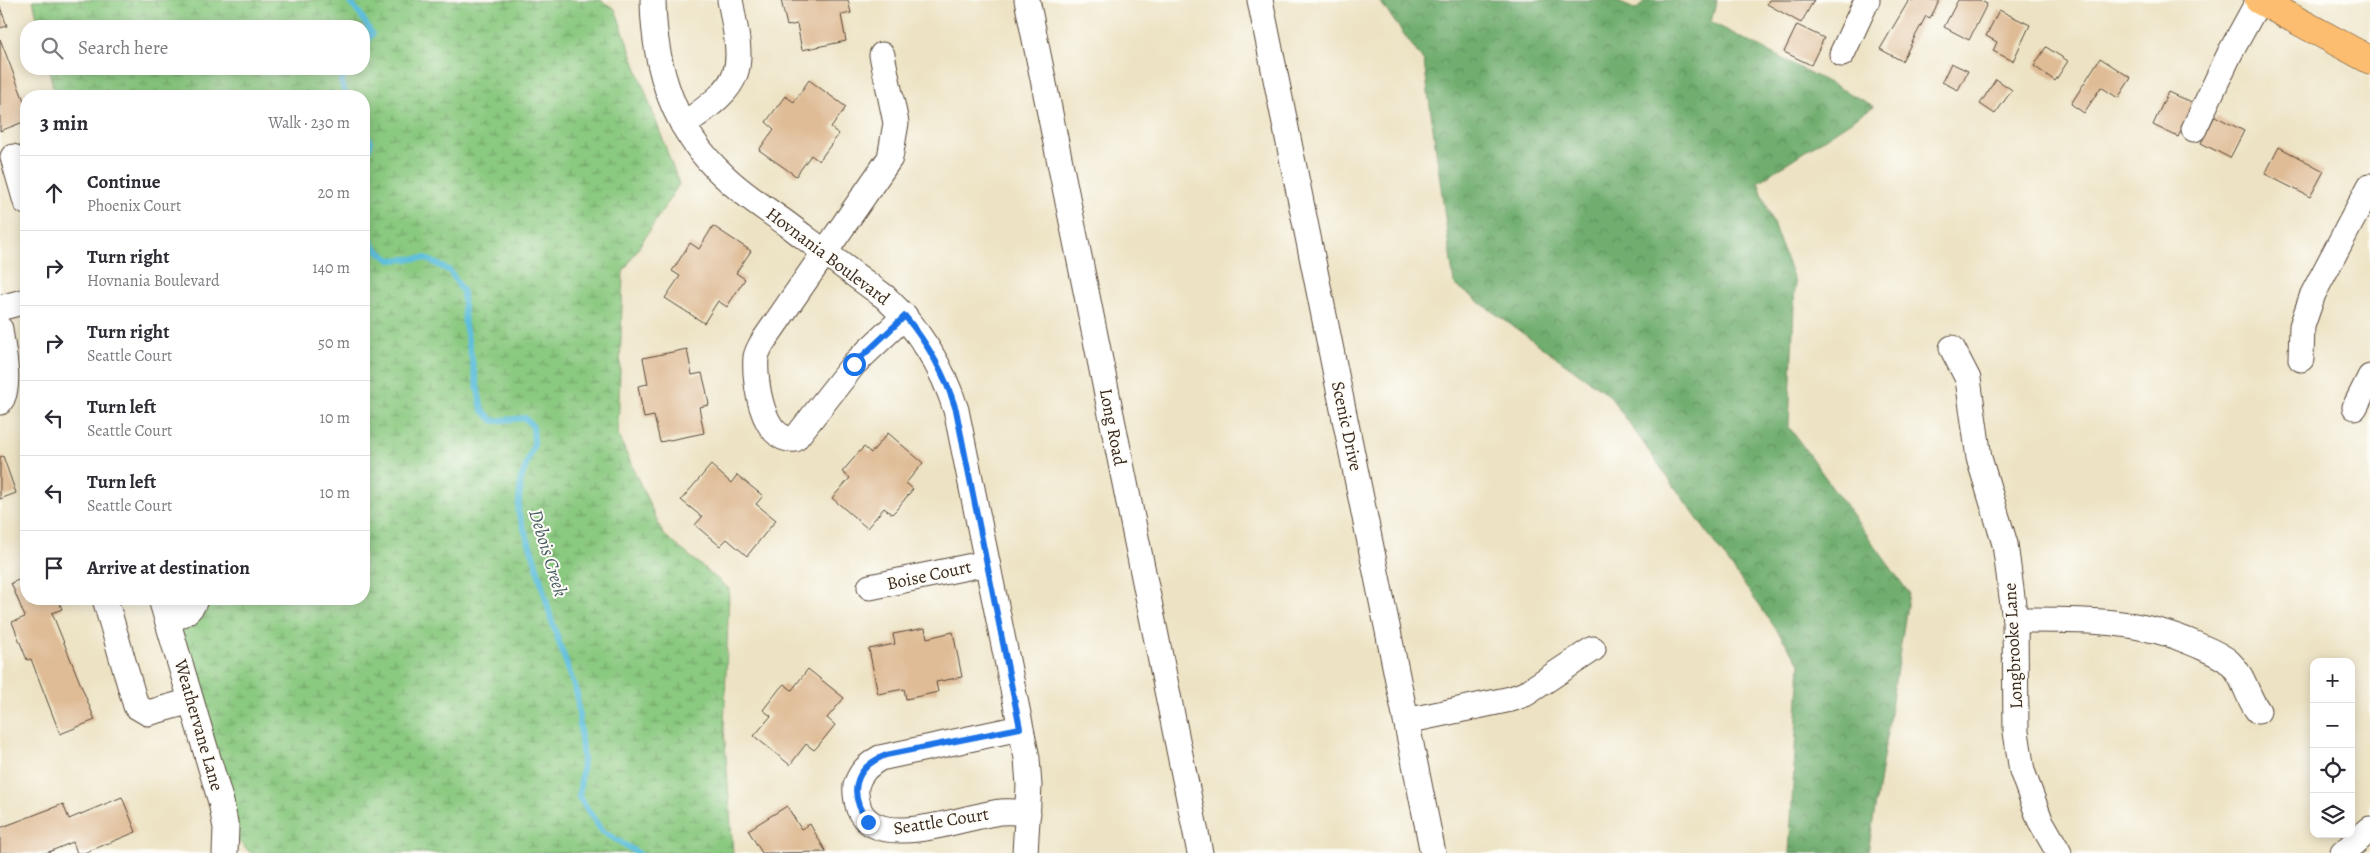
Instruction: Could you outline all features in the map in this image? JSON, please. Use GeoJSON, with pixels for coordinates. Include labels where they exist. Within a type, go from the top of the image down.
{"type":"FeatureCollection","features":[{"type":"Feature","properties":{"kind":"highway"},"geometry":{"type":"LineString","coordinates":[[2259,0],[2370,60]]}},
{"type":"Feature","properties":{"kind":"street","name":"Hovnania Boulevard"},"geometry":{"type":"LineString","coordinates":[[653,0],[653,30],[664,82],[684,125],[705,156],[722,174],[884,297],[905,316],[936,358],[948,383],[956,410],[1027,758],[1029,786],[1025,853]]}},
{"type":"Feature","properties":{"kind":"street"},"geometry":{"type":"LineString","coordinates":[[684,125],[714,103],[732,83],[739,65],[739,47],[730,0]]}},
{"type":"Feature","properties":{"kind":"street","name":"Long Road"},"geometry":{"type":"LineString","coordinates":[[1027,0],[1200,853]]}},
{"type":"Feature","properties":{"kind":"street","name":"Scenic Drive"},"geometry":{"type":"LineString","coordinates":[[1260,0],[1433,853]]}},
{"type":"Feature","properties":{"kind":"street"},"geometry":{"type":"LineString","coordinates":[[1842,54],[1867,0]]}},
{"type":"Feature","properties":{"kind":"street"},"geometry":{"type":"LineString","coordinates":[[2194,129],[2230,52],[2259,0]]}},
{"type":"Feature","properties":{"kind":"street"},"geometry":{"type":"LineString","coordinates":[[882,54],[896,123],[890,158],[762,342],[756,354],[756,370],[762,409],[769,425],[780,437],[788,440],[795,439],[854,364],[905,316]]}},
{"type":"Feature","properties":{"kind":"street"},"geometry":{"type":"LineString","coordinates":[[13,157],[20,181]]}},
{"type":"Feature","properties":{"kind":"street"},"geometry":{"type":"LineString","coordinates":[[2301,359],[2302,326],[2313,294],[2370,186]]}},
{"type":"Feature","properties":{"kind":"street"},"geometry":{"type":"LineString","coordinates":[[0,308],[20,303]]}},
{"type":"Feature","properties":{"kind":"street"},"geometry":{"type":"LineString","coordinates":[[0,329],[10,374],[0,402]]}},
{"type":"Feature","properties":{"kind":"street","name":"Longbrooke Lane"},"geometry":{"type":"LineString","coordinates":[[1952,348],[1968,379],[1980,458],[2006,544],[2015,620],[2016,732],[2022,771],[2040,820],[2059,853]]}},
{"type":"Feature","properties":{"kind":"street"},"geometry":{"type":"LineString","coordinates":[[2354,407],[2370,377]]}},
{"type":"Feature","properties":{"kind":"street","name":"Boise Court"},"geometry":{"type":"LineString","coordinates":[[870,587],[987,563]]}},
{"type":"Feature","properties":{"kind":"street"},"geometry":{"type":"LineString","coordinates":[[107,605],[136,706],[148,713],[191,701]]}},
{"type":"Feature","properties":{"kind":"street"},"geometry":{"type":"LineString","coordinates":[[165,610],[187,612],[193,605]]}},
{"type":"Feature","properties":{"kind":"street","name":"Weathervane Lane"},"geometry":{"type":"LineString","coordinates":[[165,610],[221,802],[226,828],[225,853]]}},
{"type":"Feature","properties":{"kind":"street"},"geometry":{"type":"LineString","coordinates":[[2015,620],[2112,621],[2144,626],[2177,636],[2227,661],[2242,676],[2258,711]]}},
{"type":"Feature","properties":{"kind":"street"},"geometry":{"type":"LineString","coordinates":[[1406,721],[1511,699],[1525,694],[1593,649]]}},
{"type":"Feature","properties":{"kind":"street","name":"Seattle Court"},"geometry":{"type":"LineString","coordinates":[[1020,728],[880,758],[871,763],[860,775],[856,797],[861,813],[868,822],[876,828],[888,830],[920,828],[1002,811],[1028,813]]}},
{"type":"Feature","properties":{"kind":"street"},"geometry":{"type":"LineString","coordinates":[[2343,853],[2370,829]]}},
{"type":"Feature","properties":{"kind":"green space"},"geometry":{"type":"Polygon","coordinates":[[[33,0],[600,0],[615,9],[679,184],[623,272],[618,435],[663,534],[729,589],[724,729],[733,853],[251,853],[238,841],[169,605],[370,605],[370,90],[54,90],[50,75],[370,75],[370,20],[38,20],[33,0]]]}},
{"type":"Feature","properties":{"kind":"green space"},"geometry":{"type":"Polygon","coordinates":[[[1379,0],[1613,0],[1637,10],[1645,0],[1717,0],[1711,22],[1874,106],[1758,182],[1795,283],[1789,427],[1909,593],[1868,853],[1789,853],[1800,663],[1609,395],[1454,284],[1424,62],[1379,0]]]}},
{"type":"Feature","properties":{"kind":"building"},"geometry":{"type":"Polygon","coordinates":[[[781,0],[848,0],[851,13],[841,15],[846,41],[802,50],[797,24],[787,26],[781,0]]]}},
{"type":"Feature","properties":{"kind":"building"},"geometry":{"type":"Polygon","coordinates":[[[1769,0],[1814,0],[1801,23],[1767,4],[1769,0]]]}},
{"type":"Feature","properties":{"kind":"building"},"geometry":{"type":"Polygon","coordinates":[[[1909,0],[1940,0],[1930,18],[1926,16],[1902,61],[1880,49],[1909,0]]]}},
{"type":"Feature","properties":{"kind":"building"},"geometry":{"type":"Polygon","coordinates":[[[1958,0],[1979,0],[1987,4],[1969,40],[1944,27],[1958,0]]]}},
{"type":"Feature","properties":{"kind":"building"},"geometry":{"type":"Polygon","coordinates":[[[0,7],[7,26],[0,28],[0,7]]]}},
{"type":"Feature","properties":{"kind":"building"},"geometry":{"type":"Polygon","coordinates":[[[1999,10],[2030,25],[2013,61],[1993,51],[1997,42],[1986,36],[1999,10]]]}},
{"type":"Feature","properties":{"kind":"building"},"geometry":{"type":"Polygon","coordinates":[[[1797,25],[1824,38],[1811,65],[1784,52],[1797,25]]]}},
{"type":"Feature","properties":{"kind":"building"},"geometry":{"type":"Polygon","coordinates":[[[0,39],[20,91],[20,123],[0,131],[0,39]]]}},
{"type":"Feature","properties":{"kind":"building"},"geometry":{"type":"Polygon","coordinates":[[[2046,47],[2068,61],[2055,81],[2034,66],[2046,47]]]}},
{"type":"Feature","properties":{"kind":"building"},"geometry":{"type":"Polygon","coordinates":[[[2100,58],[2131,78],[2118,98],[2101,87],[2084,113],[2071,104],[2100,58]]]}},
{"type":"Feature","properties":{"kind":"building"},"geometry":{"type":"Polygon","coordinates":[[[1951,63],[1968,71],[1958,90],[1942,82],[1951,63]]]}},
{"type":"Feature","properties":{"kind":"building"},"geometry":{"type":"Polygon","coordinates":[[[1996,79],[2012,90],[1995,114],[1980,104],[1996,79]]]}},
{"type":"Feature","properties":{"kind":"building"},"geometry":{"type":"Polygon","coordinates":[[[809,80],[846,107],[831,128],[839,134],[819,161],[811,155],[796,176],[759,150],[774,129],[766,122],[785,96],[794,102],[809,80]]]}},
{"type":"Feature","properties":{"kind":"building"},"geometry":{"type":"Polygon","coordinates":[[[2168,92],[2194,104],[2178,137],[2153,125],[2168,92]]]}},
{"type":"Feature","properties":{"kind":"building"},"geometry":{"type":"Polygon","coordinates":[[[2215,116],[2244,131],[2230,158],[2201,143],[2215,116]]]}},
{"type":"Feature","properties":{"kind":"building"},"geometry":{"type":"Polygon","coordinates":[[[2279,147],[2324,171],[2310,197],[2265,174],[2279,147]]]}},
{"type":"Feature","properties":{"kind":"building"},"geometry":{"type":"Polygon","coordinates":[[[713,226],[751,251],[736,273],[745,279],[727,307],[718,301],[704,323],[665,298],[680,276],[672,271],[690,243],[699,249],[713,226]]]}},
{"type":"Feature","properties":{"kind":"building"},"geometry":{"type":"Polygon","coordinates":[[[687,349],[692,375],[702,373],[706,389],[709,405],[699,407],[704,433],[660,442],[654,416],[644,418],[638,386],[648,384],[643,358],[687,349]]]}},
{"type":"Feature","properties":{"kind":"building"},"geometry":{"type":"Polygon","coordinates":[[[888,433],[923,463],[906,483],[913,489],[896,510],[892,514],[884,508],[867,528],[832,498],[850,478],[842,472],[860,451],[864,447],[871,453],[888,433]]]}},
{"type":"Feature","properties":{"kind":"building"},"geometry":{"type":"Polygon","coordinates":[[[3,456],[16,493],[0,499],[0,457],[3,456]]]}},
{"type":"Feature","properties":{"kind":"building"},"geometry":{"type":"Polygon","coordinates":[[[711,465],[731,483],[737,475],[763,496],[756,504],[776,520],[747,556],[727,539],[720,546],[695,525],[702,517],[681,500],[711,465]]]}},
{"type":"Feature","properties":{"kind":"building"},"geometry":{"type":"Polygon","coordinates":[[[20,579],[20,605],[11,583],[20,579]]]}},
{"type":"Feature","properties":{"kind":"building"},"geometry":{"type":"Polygon","coordinates":[[[20,605],[60,605],[62,609],[52,613],[95,720],[60,734],[31,659],[27,660],[12,622],[25,617],[20,605]]]}},
{"type":"Feature","properties":{"kind":"building"},"geometry":{"type":"Polygon","coordinates":[[[925,628],[927,638],[953,632],[962,677],[936,682],[938,692],[911,698],[906,699],[904,689],[878,694],[869,649],[895,644],[893,634],[925,628]]]}},
{"type":"Feature","properties":{"kind":"building"},"geometry":{"type":"Polygon","coordinates":[[[808,669],[844,698],[827,718],[835,725],[814,750],[806,744],[790,765],[754,736],[771,716],[763,710],[780,688],[784,684],[792,690],[808,669]]]}},
{"type":"Feature","properties":{"kind":"building"},"geometry":{"type":"Polygon","coordinates":[[[122,797],[136,832],[84,853],[77,853],[73,842],[46,853],[0,853],[0,828],[63,804],[69,819],[122,797]]]}},
{"type":"Feature","properties":{"kind":"building"},"geometry":{"type":"Polygon","coordinates":[[[787,806],[801,829],[810,824],[826,852],[762,853],[748,830],[787,806]]]}},
{"type":"Feature","properties":{"kind":"waterway","name":"Debois Creek"},"geometry":{"type":"LineString","coordinates":[[348,0],[364,20]]}},
{"type":"Feature","properties":{"kind":"waterway","name":"Debois Creek"},"geometry":{"type":"LineString","coordinates":[[370,31],[372,34],[370,37]]}},
{"type":"Feature","properties":{"kind":"waterway","name":"Debois Creek"},"geometry":{"type":"LineString","coordinates":[[344,90],[341,81],[345,75]]}},
{"type":"Feature","properties":{"kind":"waterway","name":"Debois Creek"},"geometry":{"type":"LineString","coordinates":[[370,140],[370,145]]}},
{"type":"Feature","properties":{"kind":"waterway","name":"Debois Creek"},"geometry":{"type":"LineString","coordinates":[[370,238],[373,246],[390,260],[425,258],[450,271],[463,292],[465,325],[482,410],[494,421],[525,418],[533,427],[534,444],[521,479],[518,512],[535,560],[552,622],[577,694],[583,761],[579,797],[602,831],[638,853]]}},
{"type":"Feature","properties":{"kind":"route"},"geometry":{"type":"LineString","coordinates":[[854,364],[905,316],[936,358],[948,383],[956,410],[1020,728],[886,755],[871,763],[860,775],[856,789],[856,797],[861,813],[868,822]]}}]}
